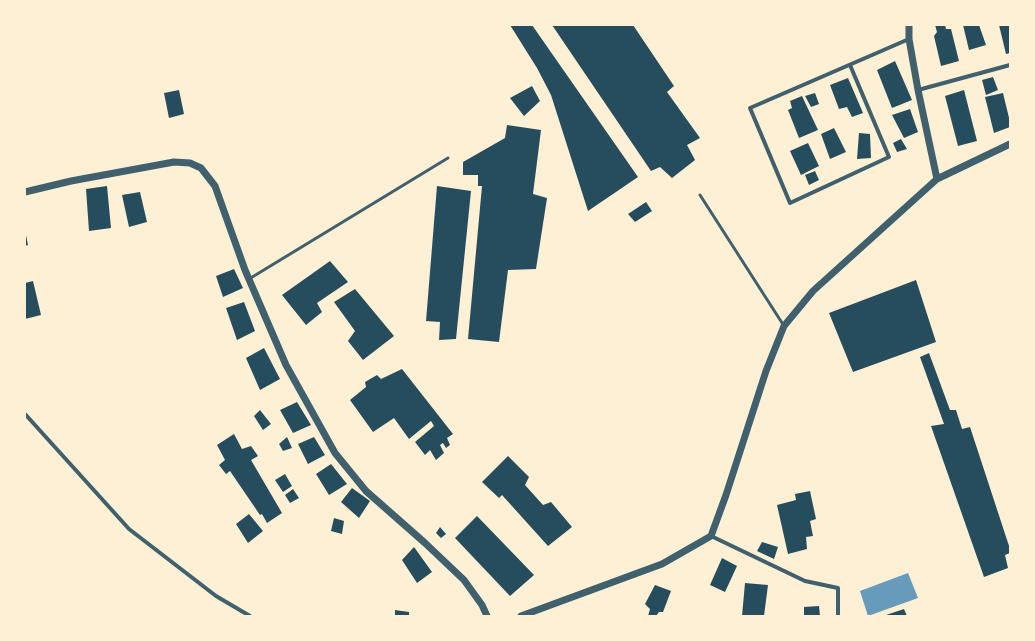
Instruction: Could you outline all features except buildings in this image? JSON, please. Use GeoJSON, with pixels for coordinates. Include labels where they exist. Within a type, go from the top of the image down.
{"type":"FeatureCollection","features":[{"type":"Feature","properties":{"kind":"street"},"geometry":{"type":"LineString","coordinates":[[909,25],[909,38],[918,90],[937,179]]}},
{"type":"Feature","properties":{"kind":"street"},"geometry":{"type":"LineString","coordinates":[[850,64],[890,157],[790,203],[750,108],[909,38]]}},
{"type":"Feature","properties":{"kind":"street"},"geometry":{"type":"LineString","coordinates":[[918,90],[1010,65]]}},
{"type":"Feature","properties":{"kind":"street"},"geometry":{"type":"LineString","coordinates":[[521,616],[662,564],[710,536],[726,495],[766,370],[784,326],[813,291],[937,179],[1010,144]]}},
{"type":"Feature","properties":{"kind":"street"},"geometry":{"type":"LineString","coordinates":[[25,192],[71,181],[174,162],[190,163],[201,168],[215,186],[249,279],[286,365],[335,452],[366,491],[464,580],[482,605],[487,616]]}},
{"type":"Feature","properties":{"kind":"street"},"geometry":{"type":"LineString","coordinates":[[25,414],[129,529],[216,596],[250,616]]}},
{"type":"Feature","properties":{"kind":"street"},"geometry":{"type":"LineString","coordinates":[[710,536],[806,581],[838,588],[838,616]]}},
{"type":"Feature","properties":{"kind":"lane"},"geometry":{"type":"LineString","coordinates":[[249,279],[448,158]]}},
{"type":"Feature","properties":{"kind":"lane"},"geometry":{"type":"LineString","coordinates":[[700,195],[784,326]]}},
{"type":"Feature","properties":{"kind":"water"},"geometry":{"type":"Polygon","coordinates":[[[908,573],[918,598],[868,616],[860,591],[908,573]]]}}]}
